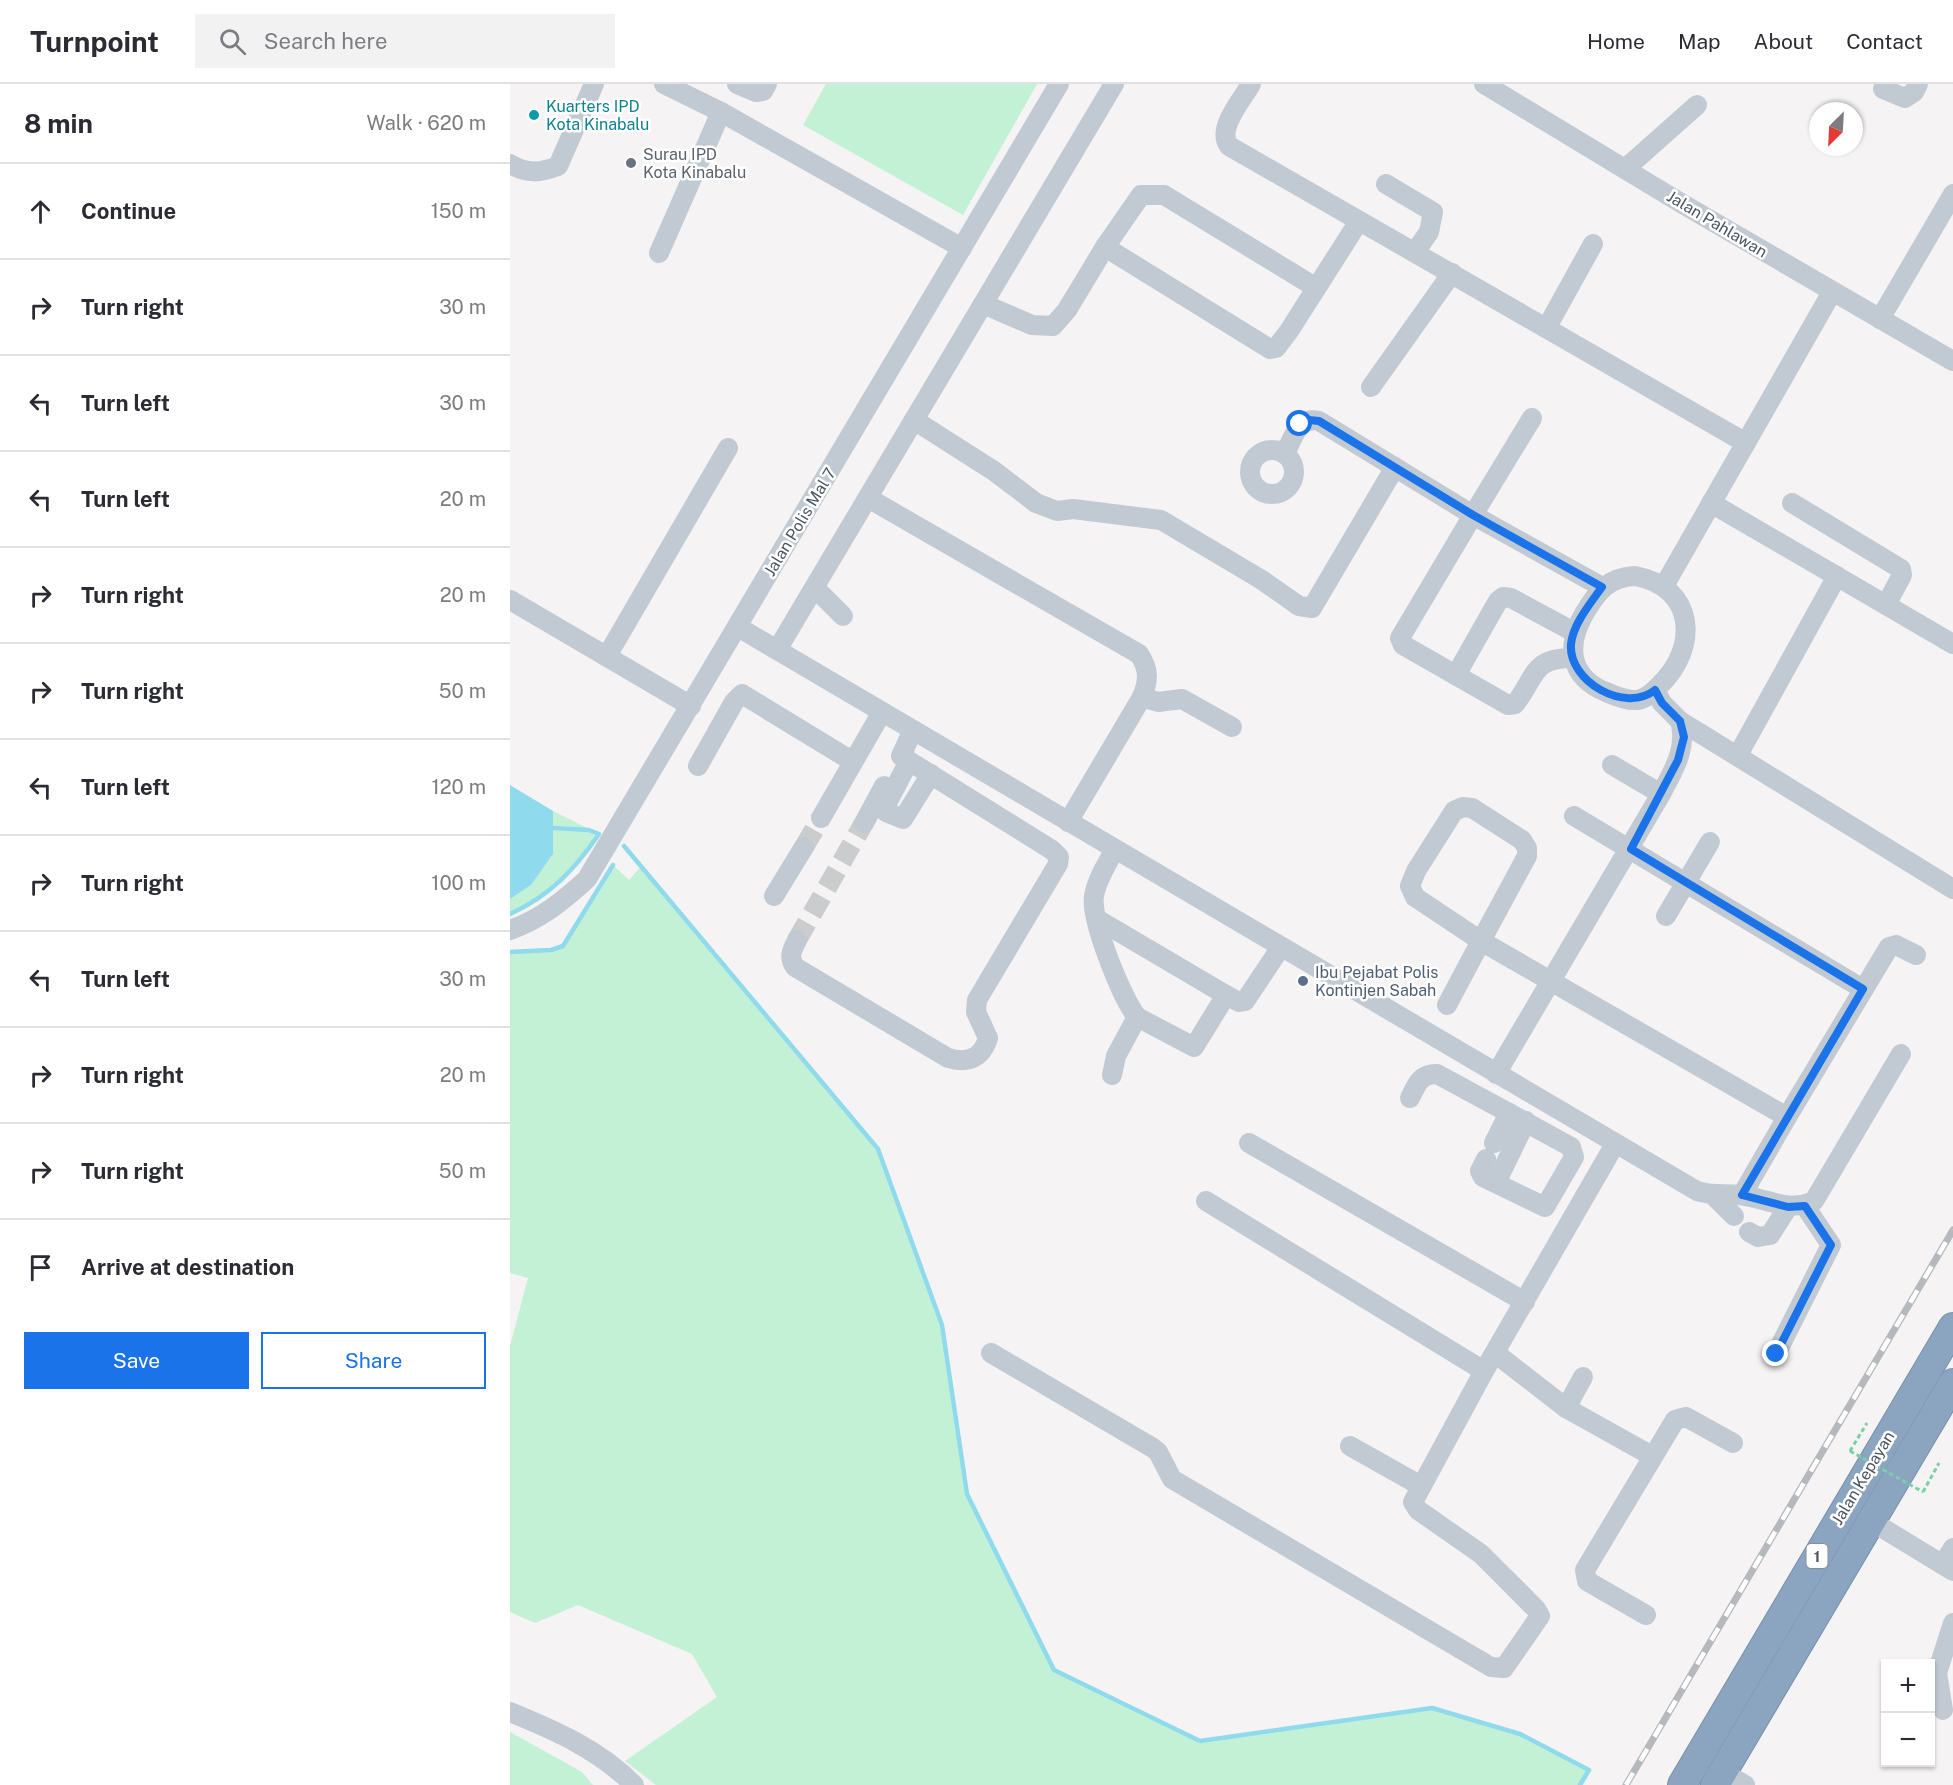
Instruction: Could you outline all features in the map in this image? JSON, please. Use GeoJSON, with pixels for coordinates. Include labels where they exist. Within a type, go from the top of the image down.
{"type":"FeatureCollection","features":[{"type":"Feature","properties":{"kind":"highway","name":"Jalan Kepayan"},"geometry":{"type":"LineString","coordinates":[[1682,1785],[1953,1327]]}},
{"type":"Feature","properties":{"kind":"highway","name":"Jalan Kepayan"},"geometry":{"type":"LineString","coordinates":[[1728,1781],[1871,1521],[1953,1383]]}},
{"type":"Feature","properties":{"kind":"street"},"geometry":{"type":"LineString","coordinates":[[510,164],[524,172],[545,171],[558,166],[594,84]]}},
{"type":"Feature","properties":{"kind":"street"},"geometry":{"type":"LineString","coordinates":[[664,84],[721,112],[962,248]]}},
{"type":"Feature","properties":{"kind":"street"},"geometry":{"type":"LineString","coordinates":[[737,84],[756,92],[763,91],[767,84]]}},
{"type":"Feature","properties":{"kind":"street","name":"Jalan Polis Mal 7"},"geometry":{"type":"LineString","coordinates":[[510,930],[558,906],[587,879],[1059,84]]}},
{"type":"Feature","properties":{"kind":"street"},"geometry":{"type":"LineString","coordinates":[[777,650],[1114,84]]}},
{"type":"Feature","properties":{"kind":"street"},"geometry":{"type":"LineString","coordinates":[[1251,84],[1225,130],[1226,143],[1746,443]]}},
{"type":"Feature","properties":{"kind":"street","name":"Jalan Pahlawan"},"geometry":{"type":"LineString","coordinates":[[1484,84],[1832,292],[1953,360]]}},
{"type":"Feature","properties":{"kind":"street"},"geometry":{"type":"LineString","coordinates":[[1883,89],[1905,98],[1914,92],[1918,84]]}},
{"type":"Feature","properties":{"kind":"street"},"geometry":{"type":"LineString","coordinates":[[1625,169],[1697,105]]}},
{"type":"Feature","properties":{"kind":"street"},"geometry":{"type":"LineString","coordinates":[[659,253],[721,112]]}},
{"type":"Feature","properties":{"kind":"street"},"geometry":{"type":"LineString","coordinates":[[1386,184],[1432,212],[1429,232],[1415,252]]}},
{"type":"Feature","properties":{"kind":"street"},"geometry":{"type":"LineString","coordinates":[[983,304],[1032,325],[1053,326],[1067,310],[1105,247],[1148,186],[1315,287]]}},
{"type":"Feature","properties":{"kind":"street"},"geometry":{"type":"LineString","coordinates":[[1880,319],[1953,194]]}},
{"type":"Feature","properties":{"kind":"street"},"geometry":{"type":"LineString","coordinates":[[1105,247],[1270,349],[1280,344],[1359,221]]}},
{"type":"Feature","properties":{"kind":"street"},"geometry":{"type":"LineString","coordinates":[[1547,327],[1593,244]]}},
{"type":"Feature","properties":{"kind":"street"},"geometry":{"type":"LineString","coordinates":[[1371,387],[1452,273]]}},
{"type":"Feature","properties":{"kind":"street"},"geometry":{"type":"LineString","coordinates":[[1665,586],[1832,292]]}},
{"type":"Feature","properties":{"kind":"street"},"geometry":{"type":"LineString","coordinates":[[1532,418],[1400,638],[1402,645],[1512,705],[1517,701],[1539,666],[1548,660],[1573,658]]}},
{"type":"Feature","properties":{"kind":"street"},"geometry":{"type":"LineString","coordinates":[[914,420],[994,471],[1036,503],[1057,511],[1073,509],[1161,520],[1262,580],[1299,606],[1308,608],[1312,608],[1395,467]]}},
{"type":"Feature","properties":{"kind":"street"},"geometry":{"type":"LineString","coordinates":[[1285,454],[1300,424],[1314,420],[1473,515],[1602,587]]}},
{"type":"Feature","properties":{"kind":"street"},"geometry":{"type":"LineString","coordinates":[[607,656],[728,448]]}},
{"type":"Feature","properties":{"kind":"street"},"geometry":{"type":"LineString","coordinates":[[868,498],[1139,654],[1145,663],[1148,679],[1142,697],[1068,822]]}},
{"type":"Feature","properties":{"kind":"street"},"geometry":{"type":"LineString","coordinates":[[1711,503],[1953,644]]}},
{"type":"Feature","properties":{"kind":"street"},"geometry":{"type":"LineString","coordinates":[[1792,503],[1901,569],[1902,575],[1886,605]]}},
{"type":"Feature","properties":{"kind":"street"},"geometry":{"type":"LineString","coordinates":[[1635,576],[1665,586],[1680,604],[1686,621],[1685,642],[1666,679],[1646,697],[1636,700],[1618,697],[1597,689],[1582,675],[1573,658],[1571,646],[1574,632],[1602,587],[1619,577],[1635,576]]}},
{"type":"Feature","properties":{"kind":"street"},"geometry":{"type":"LineString","coordinates":[[1738,755],[1837,576]]}},
{"type":"Feature","properties":{"kind":"street"},"geometry":{"type":"LineString","coordinates":[[814,588],[843,616]]}},
{"type":"Feature","properties":{"kind":"street"},"geometry":{"type":"LineString","coordinates":[[1456,675],[1498,601],[1503,597],[1511,598],[1574,632]]}},
{"type":"Feature","properties":{"kind":"street"},"geometry":{"type":"LineString","coordinates":[[510,600],[691,706]]}},
{"type":"Feature","properties":{"kind":"street"},"geometry":{"type":"LineString","coordinates":[[738,627],[1697,1191],[1713,1195],[1742,1195],[1797,1206],[1814,1202],[1901,1053]]}},
{"type":"Feature","properties":{"kind":"street"},"geometry":{"type":"LineString","coordinates":[[1655,690],[1662,703],[1680,721],[1953,889]]}},
{"type":"Feature","properties":{"kind":"street"},"geometry":{"type":"LineString","coordinates":[[698,766],[734,702],[742,694],[852,761]]}},
{"type":"Feature","properties":{"kind":"street"},"geometry":{"type":"LineString","coordinates":[[1142,697],[1158,702],[1182,699],[1232,727]]}},
{"type":"Feature","properties":{"kind":"street"},"geometry":{"type":"LineString","coordinates":[[821,818],[882,712]]}},
{"type":"Feature","properties":{"kind":"street"},"geometry":{"type":"LineString","coordinates":[[1496,1074],[1631,849],[1661,794],[1682,751],[1684,737],[1680,721]]}},
{"type":"Feature","properties":{"kind":"street"},"geometry":{"type":"LineString","coordinates":[[913,730],[905,758],[887,803],[886,812],[899,819],[906,816],[931,774]]}},
{"type":"Feature","properties":{"kind":"street"},"geometry":{"type":"LineString","coordinates":[[797,940],[791,953],[791,961],[795,967],[948,1058],[965,1061],[973,1059],[983,1050],[988,1038],[976,1012],[977,1000],[1058,864],[1059,857],[1052,850],[905,758]]}},
{"type":"Feature","properties":{"kind":"street"},"geometry":{"type":"LineString","coordinates":[[864,823],[905,758]]}},
{"type":"Feature","properties":{"kind":"street"},"geometry":{"type":"LineString","coordinates":[[1612,765],[1661,794]]}},
{"type":"Feature","properties":{"kind":"street"},"geometry":{"type":"LineString","coordinates":[[1447,1005],[1481,941],[1527,856],[1527,848],[1522,840],[1472,808],[1463,807],[1454,811],[1416,871],[1411,892],[1481,941],[1787,1117]]}},
{"type":"Feature","properties":{"kind":"street"},"geometry":{"type":"LineString","coordinates":[[1574,816],[1863,989]]}},
{"type":"Feature","properties":{"kind":"street"},"geometry":{"type":"LineString","coordinates":[[1666,916],[1710,842]]}},
{"type":"Feature","properties":{"kind":"street"},"geometry":{"type":"LineString","coordinates":[[774,896],[804,847]]}},
{"type":"Feature","properties":{"kind":"street"},"geometry":{"type":"LineString","coordinates":[[1115,849],[1104,869],[1094,898],[1097,919],[1124,996],[1137,1017],[1194,1047],[1226,995]]}},
{"type":"Feature","properties":{"kind":"street"},"geometry":{"type":"LineString","coordinates":[[1097,919],[1239,1002],[1245,1001],[1281,947]]}},
{"type":"Feature","properties":{"kind":"street"},"geometry":{"type":"LineString","coordinates":[[1742,1195],[1863,989],[1892,944],[1916,955]]}},
{"type":"Feature","properties":{"kind":"street"},"geometry":{"type":"LineString","coordinates":[[1112,1075],[1116,1056],[1137,1017]]}},
{"type":"Feature","properties":{"kind":"street"},"geometry":{"type":"LineString","coordinates":[[1410,1098],[1420,1079],[1426,1074],[1437,1074],[1517,1117],[1571,1147],[1574,1157],[1562,1181],[1545,1206],[1481,1174],[1490,1151],[1517,1117]]}},
{"type":"Feature","properties":{"kind":"street"},"geometry":{"type":"LineString","coordinates":[[1496,1183],[1517,1117]]}},
{"type":"Feature","properties":{"kind":"street"},"geometry":{"type":"LineString","coordinates":[[1249,1143],[1525,1302]]}},
{"type":"Feature","properties":{"kind":"street"},"geometry":{"type":"LineString","coordinates":[[991,1353],[1153,1448],[1158,1452],[1172,1479],[1227,1513],[1491,1667],[1504,1668],[1540,1616],[1532,1602],[1481,1554],[1415,1508],[1413,1502],[1484,1371],[1615,1144]]}},
{"type":"Feature","properties":{"kind":"street"},"geometry":{"type":"LineString","coordinates":[[1562,1181],[1584,1199]]}},
{"type":"Feature","properties":{"kind":"street"},"geometry":{"type":"LineString","coordinates":[[1713,1195],[1734,1216]]}},
{"type":"Feature","properties":{"kind":"street"},"geometry":{"type":"LineString","coordinates":[[1206,1201],[1484,1371]]}},
{"type":"Feature","properties":{"kind":"street"},"geometry":{"type":"LineString","coordinates":[[1749,1232],[1758,1238],[1770,1235],[1797,1206]]}},
{"type":"Feature","properties":{"kind":"street"},"geometry":{"type":"LineString","coordinates":[[1776,1354],[1831,1245],[1797,1206]]}},
{"type":"Feature","properties":{"kind":"street"},"geometry":{"type":"LineString","coordinates":[[1495,1353],[1566,1408],[1652,1456]]}},
{"type":"Feature","properties":{"kind":"street"},"geometry":{"type":"LineString","coordinates":[[1566,1408],[1583,1377]]}},
{"type":"Feature","properties":{"kind":"street"},"geometry":{"type":"LineString","coordinates":[[1646,1615],[1587,1581],[1584,1574],[1672,1422],[1682,1417],[1733,1443]]}},
{"type":"Feature","properties":{"kind":"street"},"geometry":{"type":"LineString","coordinates":[[1350,1446],[1421,1486]]}},
{"type":"Feature","properties":{"kind":"street"},"geometry":{"type":"LineString","coordinates":[[1871,1521],[1950,1561]]}},
{"type":"Feature","properties":{"kind":"street"},"geometry":{"type":"LineString","coordinates":[[1943,1710],[1937,1673],[1953,1623]]}},
{"type":"Feature","properties":{"kind":"street"},"geometry":{"type":"LineString","coordinates":[[510,1712],[575,1739],[609,1761],[634,1785]]}},
{"type":"Feature","properties":{"kind":"path"},"geometry":{"type":"LineString","coordinates":[[1867,1423],[1850,1451],[1923,1492],[1939,1463]]}},
{"type":"Feature","properties":{"kind":"green space"},"geometry":{"type":"Polygon","coordinates":[[[826,84],[1037,84],[963,215],[803,125],[826,84]]]}},
{"type":"Feature","properties":{"kind":"green space"},"geometry":{"type":"Polygon","coordinates":[[[553,811],[599,834],[571,870],[549,890],[510,914],[510,899],[531,885],[553,854],[553,811]]]}},
{"type":"Feature","properties":{"kind":"green space"},"geometry":{"type":"Polygon","coordinates":[[[613,865],[629,880],[642,865],[878,1149],[942,1325],[967,1494],[1055,1670],[1200,1741],[1432,1708],[1520,1734],[1589,1770],[1580,1785],[656,1785],[625,1761],[717,1697],[692,1654],[578,1605],[535,1623],[510,1612],[510,1346],[528,1278],[510,1273],[510,952],[551,950],[563,946],[613,865]]]}},
{"type":"Feature","properties":{"kind":"green space"},"geometry":{"type":"Polygon","coordinates":[[[510,1732],[582,1772],[593,1785],[510,1785],[510,1732]]]}},
{"type":"Feature","properties":{"kind":"water"},"geometry":{"type":"Polygon","coordinates":[[[510,785],[553,811],[553,854],[531,885],[510,899],[510,785]]]}},
{"type":"Feature","properties":{"kind":"waterway"},"geometry":{"type":"LineString","coordinates":[[510,914],[549,890],[581,859],[599,834],[589,830],[553,828]]}},
{"type":"Feature","properties":{"kind":"waterway"},"geometry":{"type":"LineString","coordinates":[[624,846],[878,1149],[942,1325],[967,1494],[1054,1670],[1200,1741],[1432,1708],[1520,1734],[1589,1770],[1580,1785]]}},
{"type":"Feature","properties":{"kind":"waterway"},"geometry":{"type":"LineString","coordinates":[[510,952],[551,950],[563,946],[613,865]]}},
{"type":"Feature","properties":{"kind":"tunnel"},"geometry":{"type":"LineString","coordinates":[[804,847],[821,818]]}},
{"type":"Feature","properties":{"kind":"tunnel"},"geometry":{"type":"LineString","coordinates":[[797,940],[864,823]]}},
{"type":"Feature","properties":{"kind":"railway"},"geometry":{"type":"LineString","coordinates":[[1626,1785],[1953,1230]]}},
{"type":"Feature","properties":{"kind":"place","name":"Kuarters IPD Kota Kinabalu"},"geometry":{"type":"Point","coordinates":[534,115]}},
{"type":"Feature","properties":{"kind":"place","name":"Surau IPD Kota Kinabalu"},"geometry":{"type":"Point","coordinates":[631,163]}},
{"type":"Feature","properties":{"kind":"place","name":"Ibu Pejabat Polis Kontinjen Sabah"},"geometry":{"type":"Point","coordinates":[1303,981]}},
{"type":"Feature","properties":{"kind":"route"},"geometry":{"type":"LineString","coordinates":[[1300,424],[1309,420],[1319,421],[1473,515],[1602,587],[1574,632],[1571,646],[1573,658],[1582,675],[1597,689],[1618,697],[1636,700],[1646,697],[1655,690],[1662,703],[1680,721],[1684,737],[1678,760],[1631,849],[1863,989],[1742,1195],[1788,1207],[1805,1206],[1828,1237],[1831,1245],[1830,1252],[1776,1354]]}}]}
